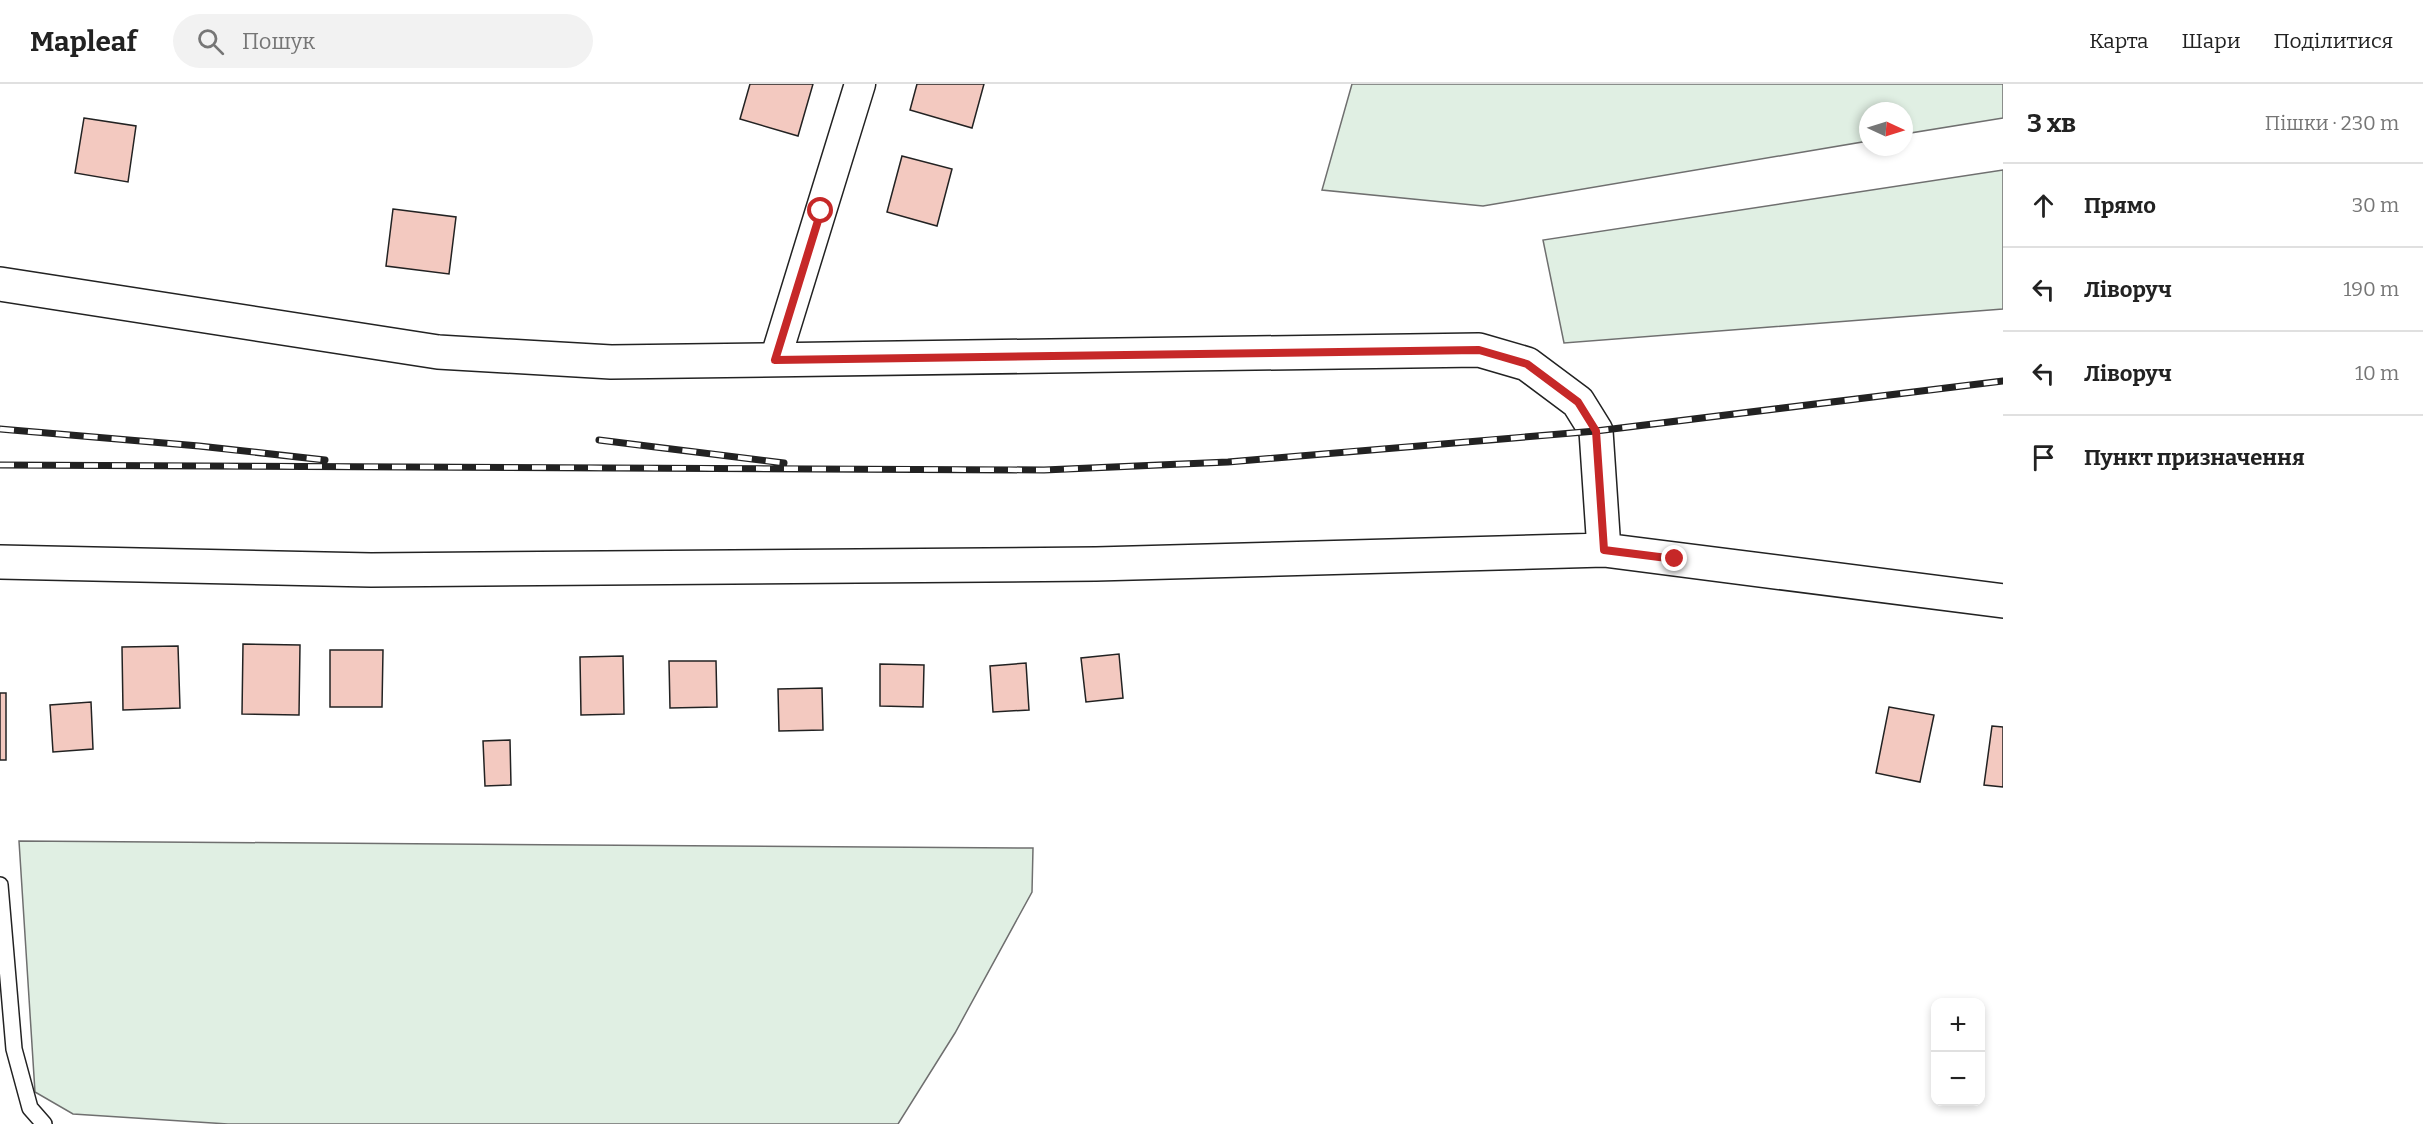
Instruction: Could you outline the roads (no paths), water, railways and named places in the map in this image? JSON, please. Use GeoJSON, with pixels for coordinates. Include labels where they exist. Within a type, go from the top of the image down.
{"type":"FeatureCollection","features":[{"type":"Feature","properties":{"kind":"street"},"geometry":{"type":"LineString","coordinates":[[775,360],[860,84]]}},
{"type":"Feature","properties":{"kind":"street"},"geometry":{"type":"LineString","coordinates":[[0,284],[438,352],[610,362],[1479,350],[1527,364],[1578,402],[1596,431],[1604,550]]}},
{"type":"Feature","properties":{"kind":"street"},"geometry":{"type":"LineString","coordinates":[[0,562],[419,569],[1096,564],[1604,550],[2003,601]]}},
{"type":"Feature","properties":{"kind":"lane"},"geometry":{"type":"LineString","coordinates":[[0,885],[14,1049],[30,1108],[44,1124]]}},
{"type":"Feature","properties":{"kind":"railway"},"geometry":{"type":"LineString","coordinates":[[0,465],[1044,470],[1228,462],[1596,431],[2003,381]]}},
{"type":"Feature","properties":{"kind":"railway"},"geometry":{"type":"LineString","coordinates":[[0,429],[199,446],[325,460]]}},
{"type":"Feature","properties":{"kind":"railway"},"geometry":{"type":"LineString","coordinates":[[599,440],[784,463]]}}]}
